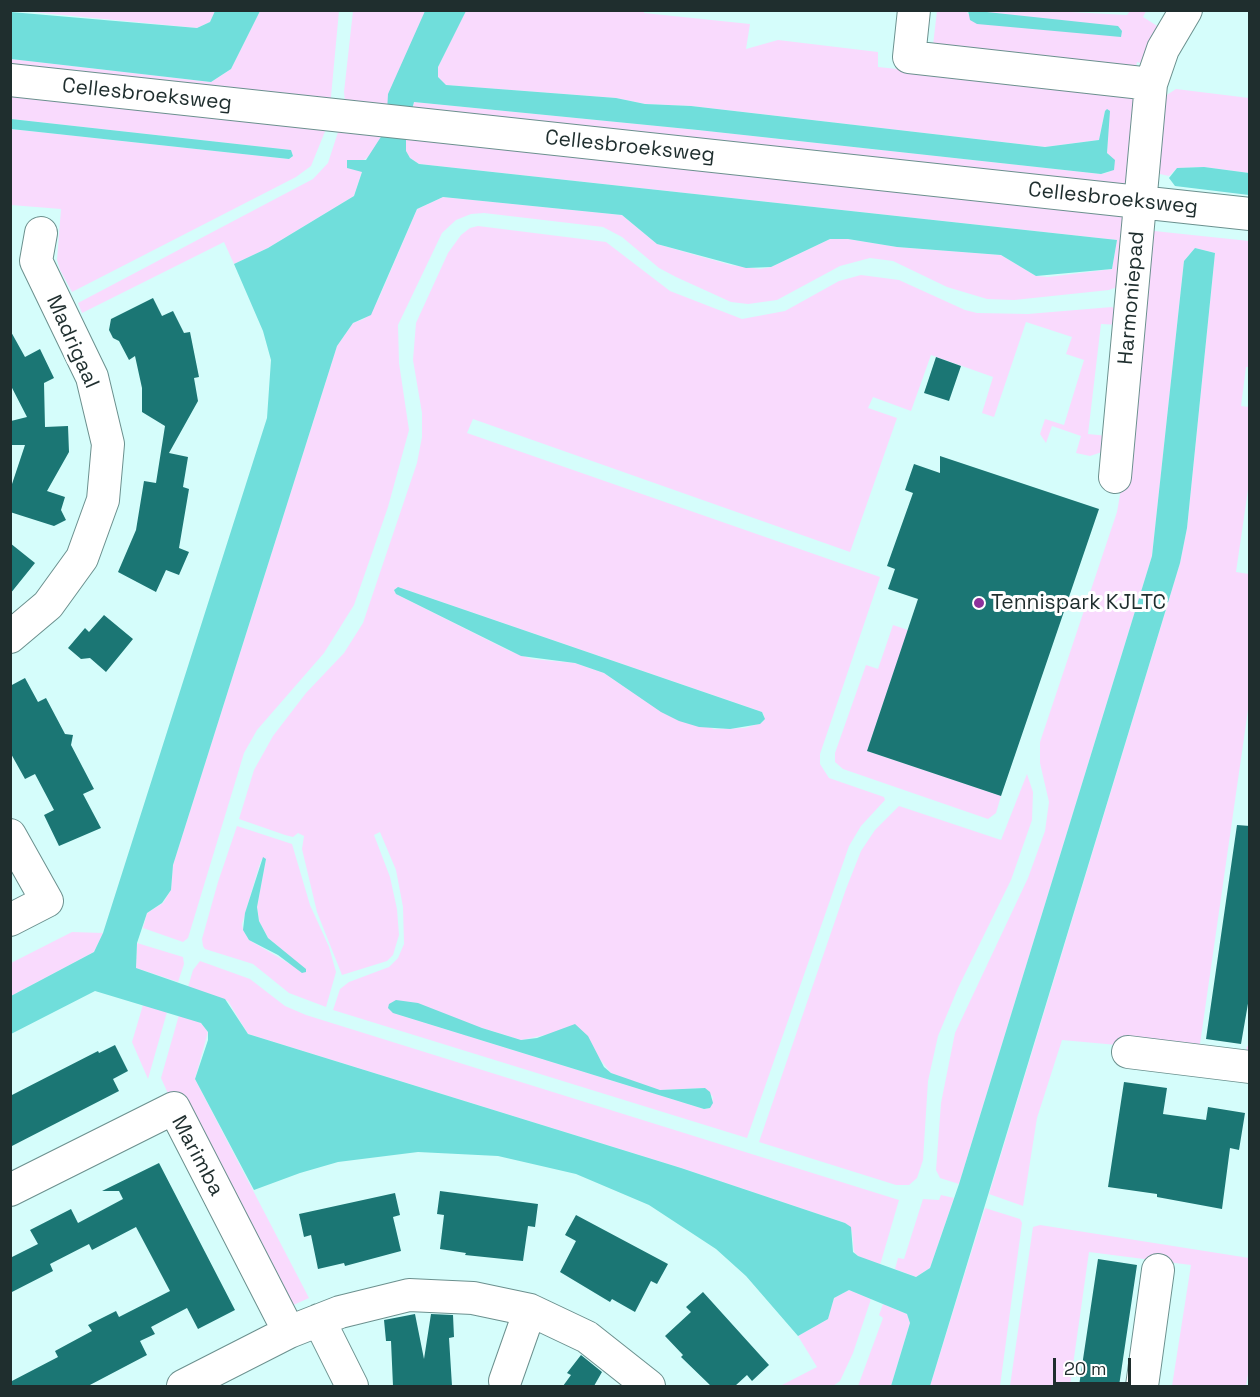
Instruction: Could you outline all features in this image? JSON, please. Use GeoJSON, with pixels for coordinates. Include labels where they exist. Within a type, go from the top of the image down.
{"type":"FeatureCollection","features":[{"type":"Feature","properties":{"kind":"street"},"geometry":{"type":"LineString","coordinates":[[914,10],[909,57],[1150,84]]}},
{"type":"Feature","properties":{"kind":"street","name":"Harmoniepad"},"geometry":{"type":"LineString","coordinates":[[1115,477],[1150,84],[1162,49],[1186,10]]}},
{"type":"Feature","properties":{"kind":"street","name":"Cellesbroeksweg"},"geometry":{"type":"LineString","coordinates":[[10,80],[1250,214]]}},
{"type":"Feature","properties":{"kind":"street","name":"Madrigaal"},"geometry":{"type":"LineString","coordinates":[[10,637],[48,605],[82,558],[103,500],[108,444],[92,377],[36,261],[41,233]]}},
{"type":"Feature","properties":{"kind":"street"},"geometry":{"type":"LineString","coordinates":[[10,835],[47,901],[10,920]]}},
{"type":"Feature","properties":{"kind":"street"},"geometry":{"type":"LineString","coordinates":[[1128,1052],[1250,1067]]}},
{"type":"Feature","properties":{"kind":"street","name":"Marimba"},"geometry":{"type":"LineString","coordinates":[[10,1190],[174,1108],[289,1332]]}},
{"type":"Feature","properties":{"kind":"street"},"geometry":{"type":"LineString","coordinates":[[1142,1386],[1158,1270]]}},
{"type":"Feature","properties":{"kind":"street"},"geometry":{"type":"LineString","coordinates":[[183,1386],[289,1332],[340,1312],[409,1295],[473,1298],[530,1310],[587,1337],[649,1386]]}},
{"type":"Feature","properties":{"kind":"street"},"geometry":{"type":"LineString","coordinates":[[505,1381],[530,1310]]}},
{"type":"Feature","properties":{"kind":"street"},"geometry":{"type":"LineString","coordinates":[[319,1320],[352,1386]]}},
{"type":"Feature","properties":{"kind":"shaded area"},"geometry":{"type":"Polygon","coordinates":[[[11,10],[215,11],[210,22],[197,28],[11,10]]]}},
{"type":"Feature","properties":{"kind":"shaded area"},"geometry":{"type":"Polygon","coordinates":[[[466,10],[644,10],[644,13],[750,24],[746,49],[778,40],[878,52],[878,67],[1128,93],[1138,100],[1132,181],[1123,189],[411,114],[414,102],[1101,174],[1110,172],[1112,159],[1107,153],[1109,111],[1105,111],[1099,140],[1045,147],[691,106],[645,104],[616,98],[445,85],[438,77],[438,67],[466,10]]]}},
{"type":"Feature","properties":{"kind":"shaded area"},"geometry":{"type":"Polygon","coordinates":[[[260,11],[339,11],[330,107],[11,71],[11,59],[211,82],[231,69],[260,11]]]}},
{"type":"Feature","properties":{"kind":"shaded area"},"geometry":{"type":"Polygon","coordinates":[[[353,11],[425,11],[386,113],[345,102],[344,92],[353,11]]]}},
{"type":"Feature","properties":{"kind":"shaded area"},"geometry":{"type":"Polygon","coordinates":[[[937,11],[968,11],[967,14],[983,14],[980,11],[1050,11],[1127,15],[1130,11],[1146,11],[1143,17],[1162,29],[1147,65],[1137,62],[1136,67],[933,45],[937,11]]]}},
{"type":"Feature","properties":{"kind":"shaded area"},"geometry":{"type":"Polygon","coordinates":[[[11,88],[326,129],[311,166],[296,177],[72,292],[57,260],[61,209],[11,205],[11,129],[289,159],[293,156],[290,150],[11,119],[11,88]]]}},
{"type":"Feature","properties":{"kind":"shaded area"},"geometry":{"type":"Polygon","coordinates":[[[1176,89],[1249,98],[1249,173],[1204,167],[1177,168],[1169,176],[1151,172],[1159,100],[1176,89]]]}},
{"type":"Feature","properties":{"kind":"shaded area"},"geometry":{"type":"Polygon","coordinates":[[[339,129],[387,129],[371,155],[362,161],[348,160],[362,172],[354,196],[268,248],[234,264],[224,242],[82,313],[78,303],[313,179],[328,163],[339,129]]]}},
{"type":"Feature","properties":{"kind":"shaded area"},"geometry":{"type":"Polygon","coordinates":[[[406,132],[1124,208],[1125,284],[1109,290],[1014,300],[987,299],[947,287],[893,261],[870,258],[840,266],[777,300],[748,304],[731,302],[659,268],[622,237],[603,227],[484,213],[471,214],[456,220],[442,233],[398,325],[399,363],[409,430],[388,507],[354,605],[324,653],[257,730],[244,753],[188,938],[183,942],[143,928],[147,913],[163,903],[171,890],[173,865],[337,346],[353,323],[364,319],[378,300],[417,209],[443,197],[622,215],[657,244],[731,265],[760,269],[771,267],[830,239],[848,239],[897,247],[1001,255],[1036,276],[1048,277],[1112,269],[1117,240],[419,164],[406,152],[406,132]]]}},
{"type":"Feature","properties":{"kind":"shaded area"},"geometry":{"type":"Polygon","coordinates":[[[478,226],[606,242],[670,291],[742,319],[785,311],[839,281],[861,275],[899,280],[965,310],[977,313],[1028,314],[1112,307],[1121,325],[1101,324],[1088,434],[1108,436],[1102,452],[1090,456],[1076,453],[1081,436],[1052,426],[1046,443],[1040,434],[1045,419],[1064,425],[1084,360],[1066,354],[1072,337],[1026,322],[994,417],[982,413],[993,377],[931,355],[911,411],[873,397],[868,408],[897,418],[850,552],[473,419],[467,433],[880,577],[820,754],[820,764],[829,778],[884,797],[885,800],[861,826],[849,846],[747,1138],[333,1010],[340,989],[349,982],[389,967],[398,958],[404,944],[403,907],[396,870],[380,832],[374,835],[390,877],[397,909],[399,935],[393,955],[387,961],[342,975],[317,912],[302,849],[304,836],[298,833],[293,837],[285,835],[239,819],[254,770],[273,736],[306,693],[344,653],[363,623],[417,463],[422,437],[422,413],[413,360],[416,323],[448,253],[461,235],[470,228],[478,226]],[[398,587],[394,590],[396,594],[510,651],[532,659],[575,663],[604,673],[644,700],[714,729],[745,728],[763,722],[762,712],[398,587]],[[393,1013],[704,1109],[710,1108],[713,1097],[705,1088],[660,1090],[638,1084],[611,1073],[599,1058],[545,1035],[521,1040],[482,1028],[393,1013]]]}},
{"type":"Feature","properties":{"kind":"shaded area"},"geometry":{"type":"Polygon","coordinates":[[[1154,231],[1249,241],[1250,367],[1246,367],[1241,406],[1249,407],[1250,476],[1236,572],[1249,574],[1250,696],[1200,1044],[1246,1051],[1247,1046],[1249,1057],[1062,1040],[1037,1118],[1023,1206],[989,1194],[1180,563],[1187,528],[1215,253],[1195,248],[1184,261],[1152,556],[959,1184],[940,1178],[936,1170],[941,1103],[955,1033],[1028,878],[1045,831],[1049,802],[1040,763],[1040,742],[1117,512],[1154,231]]]}},
{"type":"Feature","properties":{"kind":"shaded area"},"geometry":{"type":"Polygon","coordinates":[[[893,625],[908,630],[867,751],[1001,796],[996,813],[988,819],[843,769],[835,762],[835,753],[866,665],[878,669],[893,625]]]}},
{"type":"Feature","properties":{"kind":"shaded area"},"geometry":{"type":"Polygon","coordinates":[[[1027,774],[1033,792],[1032,820],[1011,880],[958,988],[938,1036],[928,1081],[923,1160],[917,1178],[909,1185],[896,1185],[759,1142],[846,889],[861,851],[875,830],[899,806],[1001,840],[1027,774]]]}},
{"type":"Feature","properties":{"kind":"shaded area"},"geometry":{"type":"Polygon","coordinates":[[[237,826],[292,844],[310,905],[329,947],[336,972],[326,1007],[289,993],[253,964],[205,949],[202,939],[237,826]],[[266,859],[261,860],[242,924],[243,930],[249,940],[290,964],[305,969],[268,938],[259,921],[257,907],[266,859]]]}},
{"type":"Feature","properties":{"kind":"shaded area"},"geometry":{"type":"Polygon","coordinates":[[[72,932],[103,933],[94,952],[11,996],[11,963],[72,932]]]}},
{"type":"Feature","properties":{"kind":"shaded area"},"geometry":{"type":"Polygon","coordinates":[[[137,943],[183,957],[184,964],[178,982],[136,968],[137,943]]]}},
{"type":"Feature","properties":{"kind":"shaded area"},"geometry":{"type":"Polygon","coordinates":[[[200,961],[250,979],[285,1006],[306,1015],[899,1200],[880,1265],[854,1252],[852,1232],[845,1223],[681,1168],[248,1034],[228,1001],[188,987],[193,970],[200,961]]]}},
{"type":"Feature","properties":{"kind":"shaded area"},"geometry":{"type":"Polygon","coordinates":[[[143,1005],[167,1012],[148,1079],[132,1042],[143,1005]]]}},
{"type":"Feature","properties":{"kind":"shaded area"},"geometry":{"type":"Polygon","coordinates":[[[179,1015],[201,1023],[208,1032],[195,1079],[309,1298],[289,1307],[170,1098],[161,1078],[179,1015]]]}},
{"type":"Feature","properties":{"kind":"shaded area"},"geometry":{"type":"Polygon","coordinates":[[[941,1195],[954,1198],[930,1268],[916,1277],[895,1269],[898,1258],[904,1259],[923,1199],[939,1200],[941,1195]]]}},
{"type":"Feature","properties":{"kind":"shaded area"},"geometry":{"type":"Polygon","coordinates":[[[985,1208],[1020,1219],[1022,1223],[1000,1386],[930,1386],[985,1208]]]}},
{"type":"Feature","properties":{"kind":"shaded area"},"geometry":{"type":"Polygon","coordinates":[[[1040,1225],[1249,1258],[1250,1362],[1246,1386],[1172,1386],[1191,1265],[1089,1252],[1070,1386],[1010,1386],[1033,1227],[1040,1225]]]}},
{"type":"Feature","properties":{"kind":"shaded area"},"geometry":{"type":"Polygon","coordinates":[[[849,1290],[871,1299],[853,1353],[840,1381],[833,1386],[780,1386],[817,1367],[798,1336],[828,1319],[834,1298],[849,1290]]]}},
{"type":"Feature","properties":{"kind":"shaded area"},"geometry":{"type":"Polygon","coordinates":[[[883,1304],[907,1314],[910,1323],[891,1386],[858,1386],[883,1318],[879,1315],[883,1304]]]}},
{"type":"Feature","properties":{"kind":"water"},"geometry":{"type":"Polygon","coordinates":[[[968,10],[1118,26],[1122,31],[1121,37],[977,24],[970,20],[968,10]]]}},
{"type":"Feature","properties":{"kind":"water"},"geometry":{"type":"Polygon","coordinates":[[[215,11],[260,11],[231,69],[211,82],[11,59],[11,12],[197,28],[210,22],[215,11]]]}},
{"type":"Feature","properties":{"kind":"water"},"geometry":{"type":"Polygon","coordinates":[[[425,11],[466,11],[438,67],[438,77],[446,85],[616,98],[645,104],[691,106],[1045,147],[1099,140],[1107,109],[1110,111],[1107,153],[1115,160],[1114,170],[1101,174],[414,102],[406,132],[406,151],[410,158],[419,164],[1117,240],[1112,269],[1036,276],[1001,255],[897,247],[848,239],[830,239],[771,267],[746,268],[657,244],[622,215],[443,197],[417,209],[371,315],[353,323],[337,346],[173,865],[171,890],[162,903],[147,913],[137,943],[136,968],[225,999],[248,1034],[681,1168],[845,1223],[851,1227],[853,1252],[858,1256],[916,1277],[930,1268],[959,1184],[1152,556],[1184,261],[1195,248],[1215,253],[1187,528],[1180,563],[930,1386],[891,1386],[910,1323],[907,1314],[849,1290],[834,1298],[828,1319],[798,1336],[746,1276],[716,1249],[649,1205],[576,1174],[498,1156],[418,1152],[338,1162],[254,1190],[195,1079],[208,1040],[208,1032],[201,1023],[95,991],[11,1034],[11,996],[94,952],[103,933],[267,418],[271,360],[263,331],[234,264],[268,248],[354,196],[362,172],[347,168],[347,160],[366,160],[386,129],[388,94],[425,11]]]}},
{"type":"Feature","properties":{"kind":"water"},"geometry":{"type":"Polygon","coordinates":[[[11,119],[291,150],[293,156],[289,159],[11,129],[11,119]]]}},
{"type":"Feature","properties":{"kind":"water"},"geometry":{"type":"Polygon","coordinates":[[[1204,167],[1249,173],[1249,195],[1175,186],[1169,178],[1177,168],[1204,167]]]}},
{"type":"Feature","properties":{"kind":"water"},"geometry":{"type":"Polygon","coordinates":[[[398,587],[762,712],[765,719],[760,724],[730,729],[699,727],[679,721],[661,712],[604,673],[575,663],[521,656],[396,594],[394,590],[398,587]]]}},
{"type":"Feature","properties":{"kind":"water"},"geometry":{"type":"Polygon","coordinates":[[[263,857],[266,859],[257,907],[259,921],[268,938],[306,969],[306,972],[302,973],[278,955],[249,940],[243,930],[245,913],[263,857]]]}},
{"type":"Feature","properties":{"kind":"water"},"geometry":{"type":"Polygon","coordinates":[[[396,1000],[418,1003],[482,1028],[521,1040],[537,1038],[575,1024],[588,1036],[604,1067],[611,1073],[660,1090],[705,1088],[710,1092],[713,1103],[710,1108],[704,1109],[393,1013],[388,1008],[389,1004],[396,1000]]]}},
{"type":"Feature","properties":{"kind":"building"},"geometry":{"type":"Polygon","coordinates":[[[153,298],[162,316],[173,311],[184,333],[190,332],[199,377],[194,378],[198,401],[169,453],[188,457],[183,487],[189,489],[179,548],[189,552],[179,575],[166,570],[156,592],[118,572],[136,530],[144,481],[156,483],[165,426],[142,412],[142,388],[135,356],[129,360],[119,341],[113,338],[109,330],[111,319],[153,298]]]}},
{"type":"Feature","properties":{"kind":"building"},"geometry":{"type":"Polygon","coordinates":[[[10,330],[25,357],[40,349],[54,378],[44,383],[45,427],[68,426],[69,452],[47,491],[65,497],[61,510],[66,520],[54,526],[10,512],[10,490],[25,445],[12,445],[11,421],[27,417],[10,384],[10,330]]]}},
{"type":"Feature","properties":{"kind":"building"},"geometry":{"type":"Polygon","coordinates":[[[936,357],[961,366],[949,401],[924,393],[936,357]]]}},
{"type":"Feature","properties":{"kind":"building"},"geometry":{"type":"Polygon","coordinates":[[[940,456],[1099,509],[1001,796],[867,751],[918,599],[888,589],[895,569],[887,566],[913,493],[905,490],[914,464],[940,473],[940,456]]]}},
{"type":"Feature","properties":{"kind":"building"},"geometry":{"type":"Polygon","coordinates":[[[10,543],[35,563],[10,594],[10,543]]]}},
{"type":"Feature","properties":{"kind":"building"},"geometry":{"type":"Polygon","coordinates":[[[104,615],[133,639],[106,672],[90,658],[81,659],[68,648],[85,628],[89,632],[104,615]]]}},
{"type":"Feature","properties":{"kind":"building"},"geometry":{"type":"Polygon","coordinates":[[[25,678],[38,702],[46,698],[65,734],[73,735],[71,745],[94,789],[83,794],[101,828],[59,846],[44,815],[54,810],[35,774],[25,779],[10,752],[10,686],[25,678]]]}},
{"type":"Feature","properties":{"kind":"building"},"geometry":{"type":"Polygon","coordinates":[[[1237,825],[1250,826],[1250,992],[1241,1044],[1206,1039],[1237,825]]]}},
{"type":"Feature","properties":{"kind":"building"},"geometry":{"type":"Polygon","coordinates":[[[115,1045],[128,1071],[113,1079],[119,1091],[10,1147],[10,1096],[98,1051],[99,1053],[115,1045]]]}},
{"type":"Feature","properties":{"kind":"building"},"geometry":{"type":"Polygon","coordinates":[[[1124,1082],[1167,1088],[1163,1114],[1206,1120],[1208,1107],[1245,1113],[1239,1150],[1230,1148],[1222,1209],[1157,1197],[1157,1194],[1108,1187],[1124,1082]]]}},
{"type":"Feature","properties":{"kind":"building"},"geometry":{"type":"Polygon","coordinates":[[[159,1163],[235,1310],[198,1329],[187,1308],[151,1327],[155,1334],[140,1341],[147,1355],[88,1386],[10,1386],[10,1382],[58,1357],[55,1351],[92,1331],[88,1325],[116,1311],[119,1317],[170,1291],[136,1227],[92,1250],[89,1244],[50,1264],[53,1271],[10,1293],[10,1258],[38,1244],[30,1230],[71,1209],[78,1223],[123,1199],[119,1191],[102,1191],[159,1163]]]}},
{"type":"Feature","properties":{"kind":"building"},"geometry":{"type":"Polygon","coordinates":[[[440,1191],[538,1204],[535,1227],[528,1226],[523,1261],[465,1255],[466,1253],[440,1249],[444,1215],[437,1214],[440,1191]]]}},
{"type":"Feature","properties":{"kind":"building"},"geometry":{"type":"Polygon","coordinates":[[[395,1193],[400,1215],[393,1217],[401,1251],[345,1266],[344,1263],[318,1269],[311,1235],[304,1237],[299,1214],[395,1193]]]}},
{"type":"Feature","properties":{"kind":"building"},"geometry":{"type":"Polygon","coordinates":[[[576,1215],[668,1264],[657,1284],[651,1281],[635,1312],[612,1299],[610,1302],[560,1272],[576,1241],[565,1235],[576,1215]]]}},
{"type":"Feature","properties":{"kind":"building"},"geometry":{"type":"Polygon","coordinates":[[[1098,1259],[1137,1265],[1119,1386],[1079,1386],[1098,1259]]]}},
{"type":"Feature","properties":{"kind":"building"},"geometry":{"type":"Polygon","coordinates":[[[703,1292],[769,1365],[752,1381],[747,1375],[735,1386],[711,1386],[681,1357],[683,1355],[665,1336],[691,1312],[686,1307],[703,1292]]]}},
{"type":"Feature","properties":{"kind":"building"},"geometry":{"type":"Polygon","coordinates":[[[415,1314],[424,1359],[431,1314],[453,1315],[454,1337],[449,1338],[452,1386],[393,1386],[391,1341],[386,1341],[384,1320],[415,1314]]]}},
{"type":"Feature","properties":{"kind":"building"},"geometry":{"type":"Polygon","coordinates":[[[581,1355],[602,1372],[594,1386],[563,1386],[571,1375],[567,1373],[581,1355]]]}},
{"type":"Feature","properties":{"kind":"place","name":"Tennispark KJLTC"},"geometry":{"type":"Point","coordinates":[979,603]}}]}
